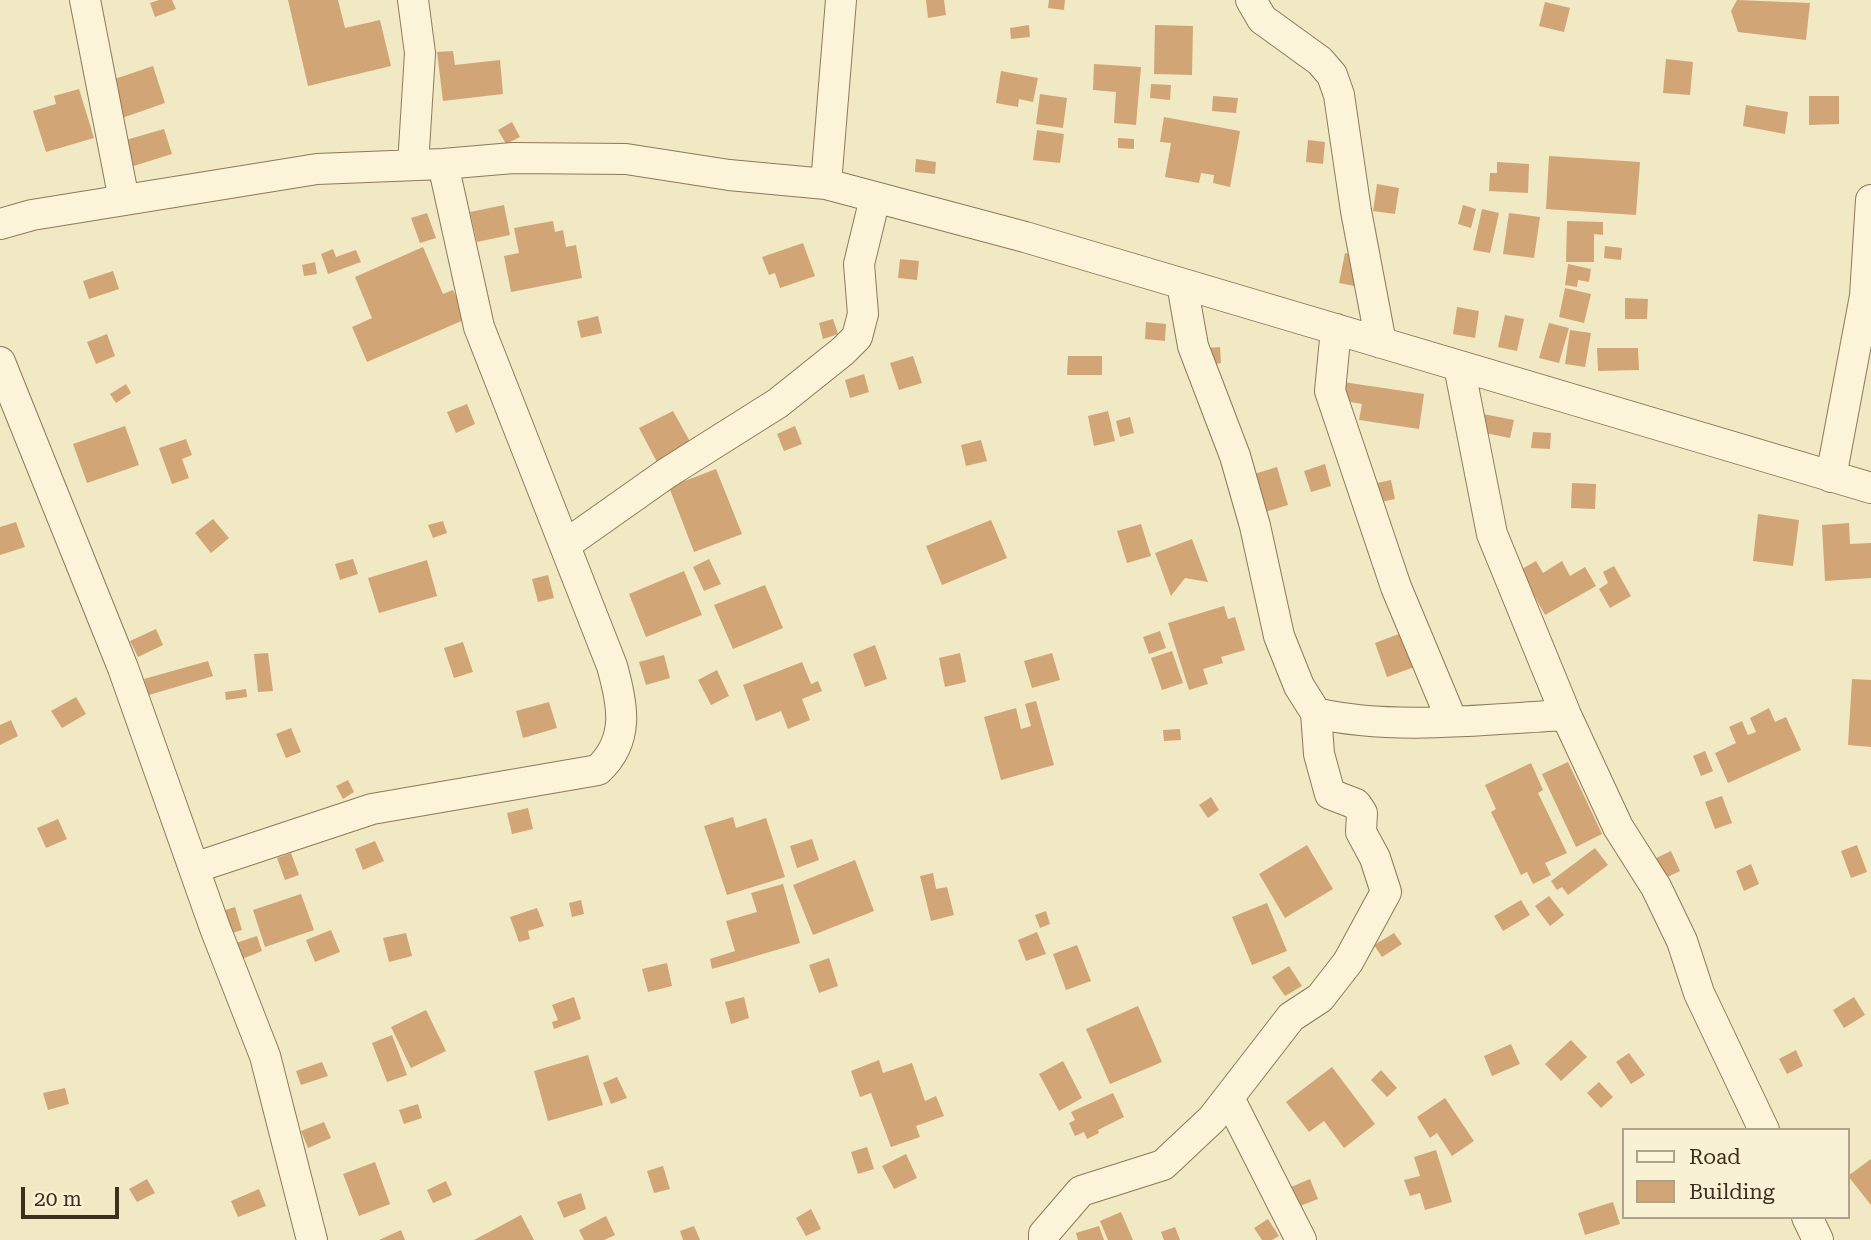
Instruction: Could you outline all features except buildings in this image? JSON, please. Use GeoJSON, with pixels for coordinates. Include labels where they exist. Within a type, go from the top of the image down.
{"type":"FeatureCollection","features":[{"type":"Feature","properties":{"kind":"street"},"geometry":{"type":"LineString","coordinates":[[85,0],[124,200]]}},
{"type":"Feature","properties":{"kind":"street"},"geometry":{"type":"LineString","coordinates":[[413,0],[420,53],[413,165]]}},
{"type":"Feature","properties":{"kind":"street"},"geometry":{"type":"LineString","coordinates":[[826,184],[841,0]]}},
{"type":"Feature","properties":{"kind":"street"},"geometry":{"type":"LineString","coordinates":[[1251,0],[1262,19],[1320,61],[1332,75],[1339,95],[1356,211],[1381,343]]}},
{"type":"Feature","properties":{"kind":"street"},"geometry":{"type":"LineString","coordinates":[[0,224],[32,215],[317,169],[513,158],[625,159],[729,175],[826,184],[1025,237],[1871,488]]}},
{"type":"Feature","properties":{"kind":"street"},"geometry":{"type":"LineString","coordinates":[[194,867],[372,809],[598,770],[613,756],[620,737],[619,690],[479,327],[443,164]]}},
{"type":"Feature","properties":{"kind":"street"},"geometry":{"type":"LineString","coordinates":[[565,545],[667,473],[778,402],[843,352],[857,337],[863,314],[859,264],[874,198]]}},
{"type":"Feature","properties":{"kind":"street"},"geometry":{"type":"LineString","coordinates":[[1831,477],[1865,296],[1871,200]]}},
{"type":"Feature","properties":{"kind":"street"},"geometry":{"type":"LineString","coordinates":[[1044,1240],[1044,1234],[1082,1191],[1163,1165],[1212,1119],[1291,1017],[1320,998],[1341,971],[1369,928],[1386,892],[1375,858],[1361,832],[1362,813],[1356,804],[1330,794],[1326,783],[1319,754],[1316,713],[1299,686],[1279,636],[1255,526],[1235,456],[1193,346],[1182,284]]}},
{"type":"Feature","properties":{"kind":"street"},"geometry":{"type":"LineString","coordinates":[[1336,329],[1330,391],[1396,587],[1452,721]]}},
{"type":"Feature","properties":{"kind":"street"},"geometry":{"type":"LineString","coordinates":[[0,362],[123,668],[265,1056],[312,1240]]}},
{"type":"Feature","properties":{"kind":"street"},"geometry":{"type":"LineString","coordinates":[[1459,366],[1492,534],[1566,715],[1618,827],[1656,887],[1682,941],[1699,993],[1763,1128]]}},
{"type":"Feature","properties":{"kind":"street"},"geometry":{"type":"LineString","coordinates":[[1316,713],[1339,719],[1452,721],[1566,715]]}},
{"type":"Feature","properties":{"kind":"street"},"geometry":{"type":"LineString","coordinates":[[1229,1098],[1301,1240]]}},
{"type":"Feature","properties":{"kind":"street"},"geometry":{"type":"LineString","coordinates":[[1808,1219],[1818,1240]]}}]}
